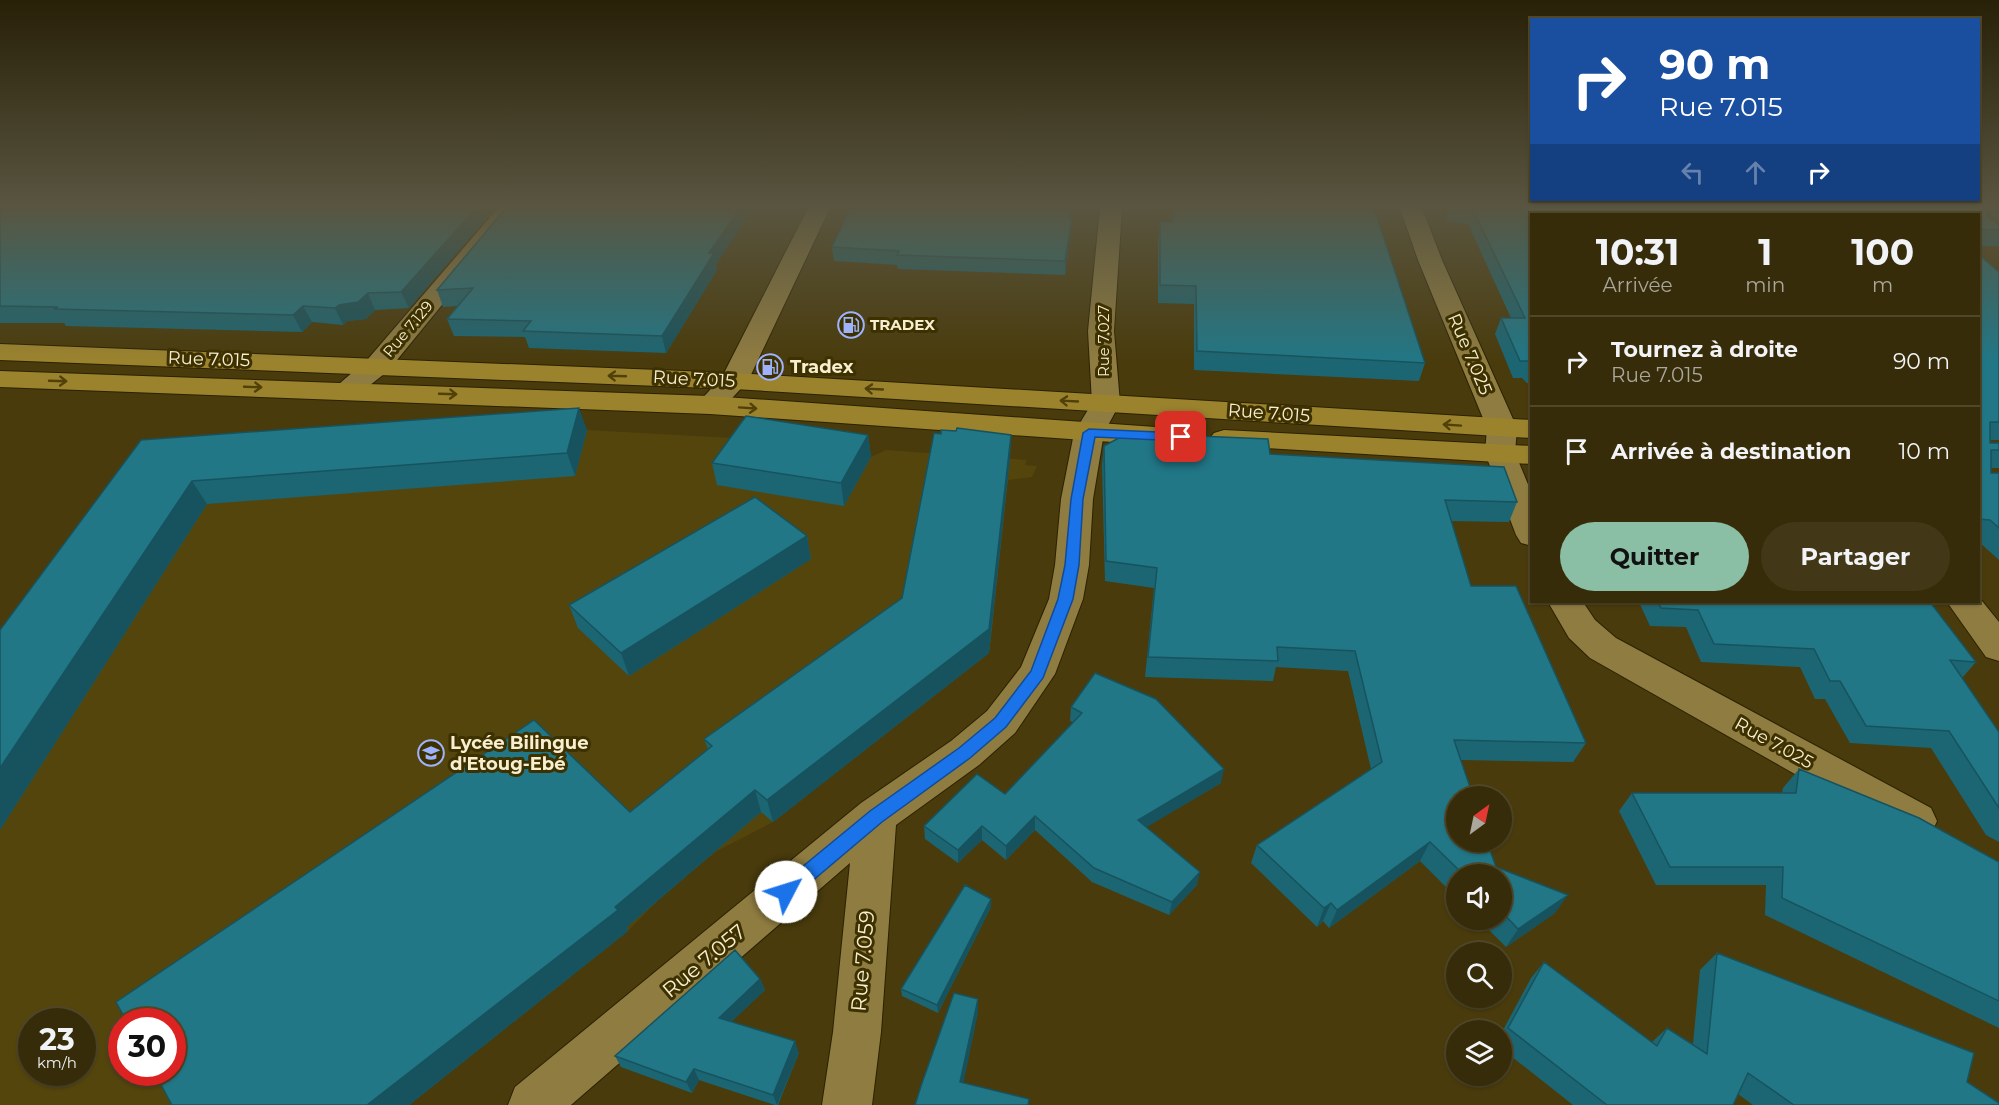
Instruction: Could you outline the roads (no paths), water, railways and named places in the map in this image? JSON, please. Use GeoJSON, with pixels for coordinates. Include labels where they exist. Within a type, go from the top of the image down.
{"type":"FeatureCollection","features":[{"type":"Feature","properties":{"kind":"main road","name":"Rue 7.015"},"geometry":{"type":"LineString","coordinates":[[0,352],[378,365],[734,381],[1097,418]]}},
{"type":"Feature","properties":{"kind":"main road","name":"Rue 7.015"},"geometry":{"type":"LineString","coordinates":[[0,379],[1097,418],[1501,440],[1530,430]]}},
{"type":"Feature","properties":{"kind":"main road","name":"Rue 7.015"},"geometry":{"type":"LineString","coordinates":[[1501,440],[1530,454]]}},
{"type":"Feature","properties":{"kind":"street","name":"Rue 7.129"},"geometry":{"type":"LineString","coordinates":[[346,390],[378,365],[461,260]]}},
{"type":"Feature","properties":{"kind":"street"},"geometry":{"type":"LineString","coordinates":[[710,405],[734,381],[794,260]]}},
{"type":"Feature","properties":{"kind":"street","name":"Rue 7.027"},"geometry":{"type":"LineString","coordinates":[[1097,418],[1107,260]]}},
{"type":"Feature","properties":{"kind":"street","name":"Rue 7.025"},"geometry":{"type":"LineString","coordinates":[[1429,260],[1501,440],[1530,529]]}},
{"type":"Feature","properties":{"kind":"street","name":"Rue 7.057"},"geometry":{"type":"LineString","coordinates":[[533,1105],[876,816],[964,753],[1001,722],[1037,674],[1066,599],[1072,565],[1077,499],[1097,418]]}},
{"type":"Feature","properties":{"kind":"street","name":"Rue 7.025"},"geometry":{"type":"LineString","coordinates":[[1566,603],[1582,629],[1603,648],[1949,839]]}},
{"type":"Feature","properties":{"kind":"street"},"geometry":{"type":"LineString","coordinates":[[1965,603],[1999,647]]}},
{"type":"Feature","properties":{"kind":"street","name":"Rue 7.059"},"geometry":{"type":"LineString","coordinates":[[847,1105],[857,1032],[876,816]]}},
{"type":"Feature","properties":{"kind":"place","name":"TRADEX"},"geometry":{"type":"Point","coordinates":[851,325]}},
{"type":"Feature","properties":{"kind":"place","name":"Tradex"},"geometry":{"type":"Point","coordinates":[770,367]}},
{"type":"Feature","properties":{"kind":"place","name":"Lycée Bilingue d'Etoug-Ebé"},"geometry":{"type":"Point","coordinates":[431,753]}}]}
